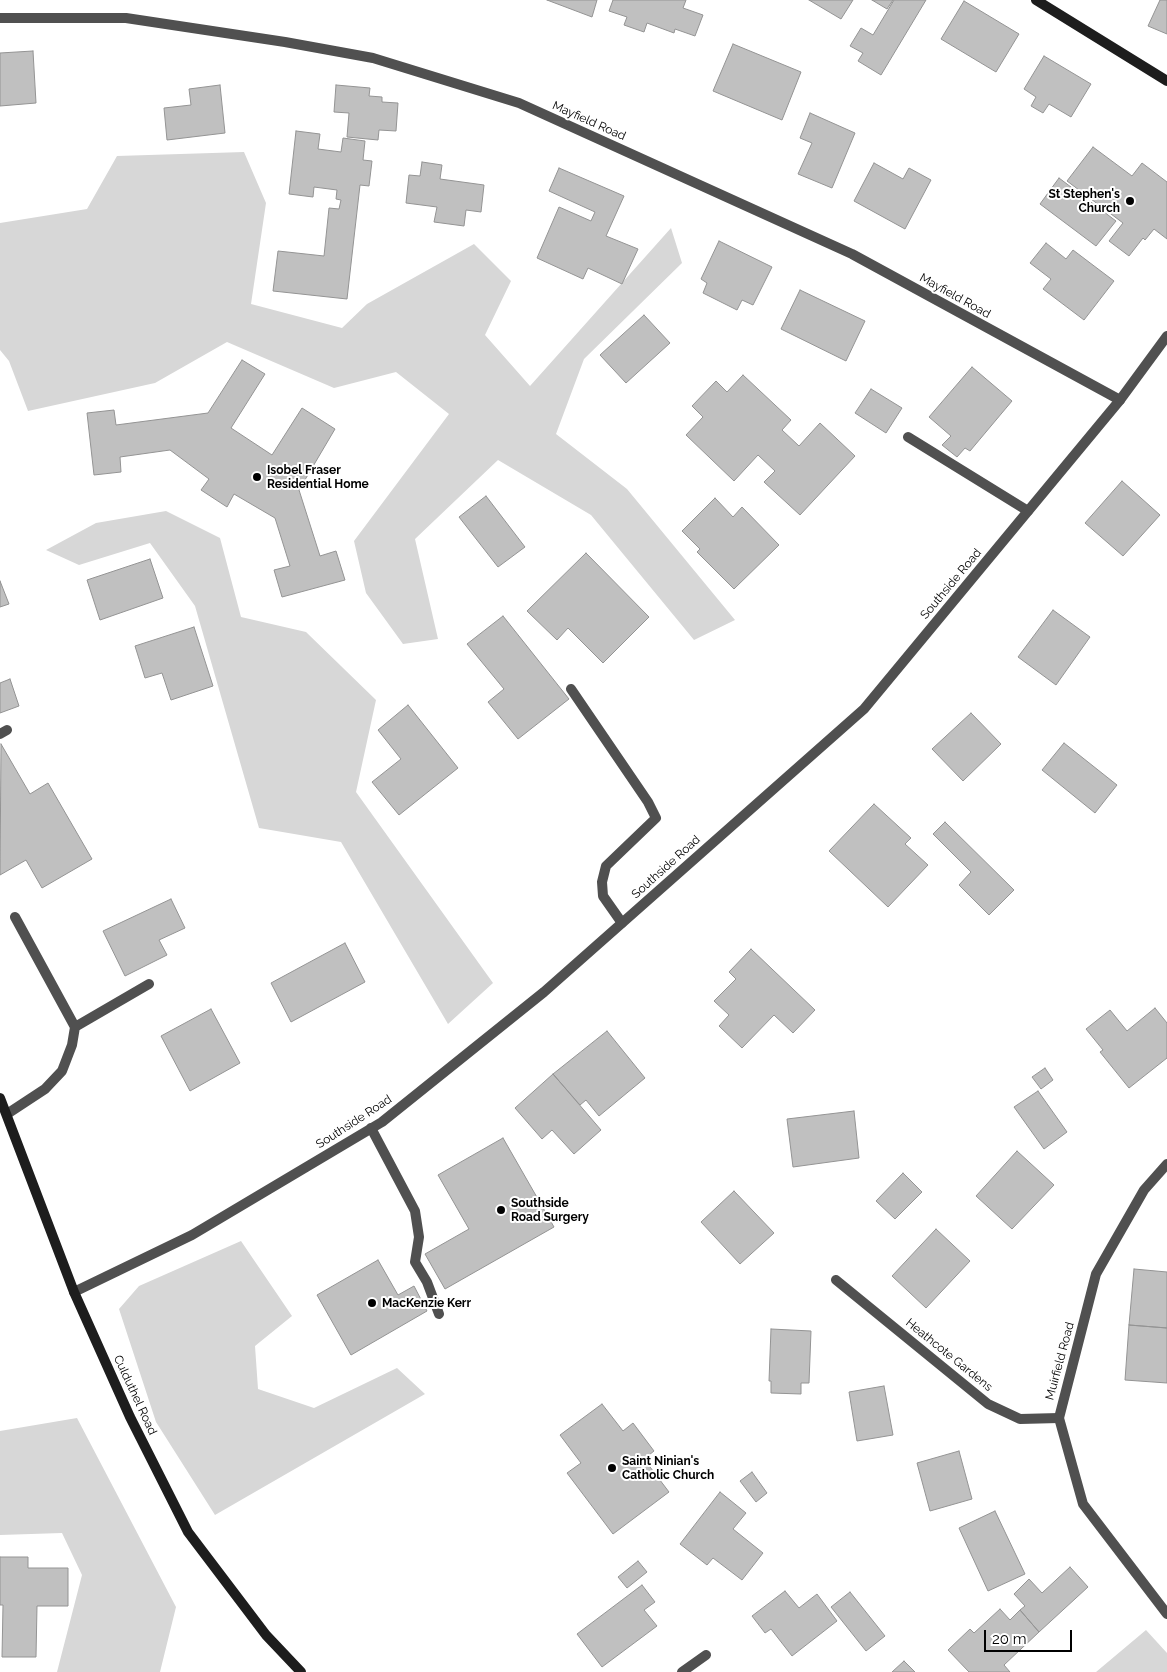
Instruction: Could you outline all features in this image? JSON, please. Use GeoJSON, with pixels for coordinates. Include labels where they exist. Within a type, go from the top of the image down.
{"type":"FeatureCollection","features":[{"type":"Feature","properties":{"kind":"main road"},"geometry":{"type":"LineString","coordinates":[[1036,0],[1167,80]]}},
{"type":"Feature","properties":{"kind":"main road","name":"Culduthel Road"},"geometry":{"type":"LineString","coordinates":[[0,1098],[74,1292],[130,1417],[188,1532],[266,1635],[301,1672]]}},
{"type":"Feature","properties":{"kind":"street","name":"Mayfield Road"},"geometry":{"type":"LineString","coordinates":[[0,18],[126,18],[285,42],[373,58],[518,103],[852,254],[1120,400]]}},
{"type":"Feature","properties":{"kind":"street","name":"Southside Road"},"geometry":{"type":"LineString","coordinates":[[74,1292],[192,1235],[371,1128],[544,992],[622,924],[864,709],[1120,400],[1167,336]]}},
{"type":"Feature","properties":{"kind":"street"},"geometry":{"type":"LineString","coordinates":[[908,437],[1028,511]]}},
{"type":"Feature","properties":{"kind":"street"},"geometry":{"type":"LineString","coordinates":[[571,688],[648,802],[656,818],[606,866],[602,882],[603,896],[622,924]]}},
{"type":"Feature","properties":{"kind":"street"},"geometry":{"type":"LineString","coordinates":[[7,1114],[44,1089],[62,1071],[72,1044],[75,1027],[15,917]]}},
{"type":"Feature","properties":{"kind":"street"},"geometry":{"type":"LineString","coordinates":[[75,1027],[150,984]]}},
{"type":"Feature","properties":{"kind":"street"},"geometry":{"type":"LineString","coordinates":[[371,1128],[415,1211],[418,1237],[415,1262],[427,1282],[439,1314]]}},
{"type":"Feature","properties":{"kind":"street","name":"Muirfield Road"},"geometry":{"type":"LineString","coordinates":[[1167,1164],[1144,1190],[1096,1274],[1058,1418],[1083,1504],[1167,1614]]}},
{"type":"Feature","properties":{"kind":"street","name":"Heathcote Gardens"},"geometry":{"type":"LineString","coordinates":[[836,1280],[988,1404],[1020,1419],[1058,1418]]}},
{"type":"Feature","properties":{"kind":"street"},"geometry":{"type":"LineString","coordinates":[[682,1672],[706,1655]]}},
{"type":"Feature","properties":{"kind":"shaded area"},"geometry":{"type":"Polygon","coordinates":[[[244,152],[266,203],[251,304],[342,328],[367,304],[474,244],[511,281],[485,335],[530,386],[671,228],[682,263],[584,359],[556,434],[627,489],[735,620],[694,640],[591,515],[498,460],[415,539],[438,639],[403,644],[366,593],[354,541],[449,414],[396,372],[334,388],[227,342],[155,383],[28,411],[9,361],[0,350],[0,223],[87,209],[117,156],[244,152]]]}},
{"type":"Feature","properties":{"kind":"shaded area"},"geometry":{"type":"Polygon","coordinates":[[[166,511],[220,538],[241,617],[306,632],[376,700],[356,792],[493,983],[448,1024],[341,842],[259,828],[195,606],[150,543],[79,565],[46,550],[96,523],[166,511]]]}},
{"type":"Feature","properties":{"kind":"shaded area"},"geometry":{"type":"Polygon","coordinates":[[[241,1241],[292,1316],[255,1346],[258,1389],[314,1408],[397,1368],[425,1394],[215,1515],[156,1422],[119,1309],[139,1286],[241,1241]]]}},
{"type":"Feature","properties":{"kind":"shaded area"},"geometry":{"type":"Polygon","coordinates":[[[77,1418],[176,1607],[160,1672],[57,1672],[82,1575],[62,1533],[0,1535],[0,1431],[77,1418]]]}},
{"type":"Feature","properties":{"kind":"shaded area"},"geometry":{"type":"Polygon","coordinates":[[[1146,1630],[1167,1653],[1167,1672],[1096,1672],[1146,1630]]]}},
{"type":"Feature","properties":{"kind":"building"},"geometry":{"type":"Polygon","coordinates":[[[547,0],[597,0],[592,17],[547,0]]]}},
{"type":"Feature","properties":{"kind":"building"},"geometry":{"type":"Polygon","coordinates":[[[613,0],[686,0],[683,8],[703,15],[695,36],[675,29],[674,33],[647,23],[644,32],[624,25],[627,17],[609,11],[613,0]]]}},
{"type":"Feature","properties":{"kind":"building"},"geometry":{"type":"Polygon","coordinates":[[[809,0],[853,0],[841,19],[809,0]]]}},
{"type":"Feature","properties":{"kind":"building"},"geometry":{"type":"Polygon","coordinates":[[[872,0],[893,0],[887,9],[872,0]]]}},
{"type":"Feature","properties":{"kind":"building"},"geometry":{"type":"Polygon","coordinates":[[[894,0],[926,0],[881,75],[858,61],[863,53],[850,46],[861,28],[873,35],[894,0]]]}},
{"type":"Feature","properties":{"kind":"building"},"geometry":{"type":"Polygon","coordinates":[[[1160,0],[1167,0],[1167,34],[1148,26],[1160,0]]]}},
{"type":"Feature","properties":{"kind":"building"},"geometry":{"type":"Polygon","coordinates":[[[964,1],[1019,34],[996,72],[941,39],[964,1]]]}},
{"type":"Feature","properties":{"kind":"building"},"geometry":{"type":"Polygon","coordinates":[[[733,44],[801,72],[782,120],[713,91],[733,44]]]}},
{"type":"Feature","properties":{"kind":"building"},"geometry":{"type":"Polygon","coordinates":[[[33,51],[36,103],[0,106],[0,53],[33,51]]]}},
{"type":"Feature","properties":{"kind":"building"},"geometry":{"type":"Polygon","coordinates":[[[1044,56],[1091,84],[1071,117],[1049,104],[1043,113],[1031,106],[1036,97],[1024,89],[1044,56]]]}},
{"type":"Feature","properties":{"kind":"building"},"geometry":{"type":"Polygon","coordinates":[[[220,85],[225,133],[167,140],[164,108],[191,105],[189,89],[220,85]]]}},
{"type":"Feature","properties":{"kind":"building"},"geometry":{"type":"Polygon","coordinates":[[[336,85],[370,88],[369,96],[382,97],[382,102],[398,103],[396,131],[379,130],[378,140],[347,137],[349,113],[334,112],[336,85]]]}},
{"type":"Feature","properties":{"kind":"building"},"geometry":{"type":"Polygon","coordinates":[[[810,113],[855,133],[832,188],[798,174],[812,143],[800,138],[810,113]]]}},
{"type":"Feature","properties":{"kind":"building"},"geometry":{"type":"Polygon","coordinates":[[[296,131],[320,134],[318,149],[341,152],[343,138],[365,141],[363,160],[372,161],[369,186],[360,185],[347,299],[273,291],[278,251],[324,256],[329,208],[339,209],[341,200],[336,199],[337,190],[314,187],[313,197],[289,194],[296,131]]]}},
{"type":"Feature","properties":{"kind":"building","name":"St Stephen's Church"},"geometry":{"type":"Polygon","coordinates":[[[1093,147],[1132,176],[1142,163],[1167,182],[1167,239],[1154,229],[1145,240],[1143,238],[1129,256],[1109,241],[1123,223],[1067,181],[1093,147]]]}},
{"type":"Feature","properties":{"kind":"building"},"geometry":{"type":"Polygon","coordinates":[[[422,162],[442,165],[440,179],[484,185],[481,212],[466,210],[464,226],[434,222],[437,207],[406,203],[409,175],[420,176],[422,162]]]}},
{"type":"Feature","properties":{"kind":"building"},"geometry":{"type":"Polygon","coordinates":[[[874,163],[903,179],[909,168],[931,180],[905,229],[854,201],[874,163]]]}},
{"type":"Feature","properties":{"kind":"building"},"geometry":{"type":"Polygon","coordinates":[[[559,168],[624,196],[606,236],[638,249],[622,284],[588,268],[583,279],[537,258],[559,207],[591,221],[595,212],[549,191],[559,168]]]}},
{"type":"Feature","properties":{"kind":"building"},"geometry":{"type":"Polygon","coordinates":[[[1059,178],[1116,221],[1096,246],[1040,204],[1059,178]]]}},
{"type":"Feature","properties":{"kind":"building"},"geometry":{"type":"Polygon","coordinates":[[[719,241],[772,267],[753,305],[742,300],[737,310],[703,293],[707,283],[701,279],[719,241]]]}},
{"type":"Feature","properties":{"kind":"building"},"geometry":{"type":"Polygon","coordinates":[[[1046,243],[1066,259],[1073,250],[1114,281],[1084,320],[1043,289],[1051,279],[1030,263],[1046,243]]]}},
{"type":"Feature","properties":{"kind":"building"},"geometry":{"type":"Polygon","coordinates":[[[800,290],[865,321],[846,361],[781,329],[800,290]]]}},
{"type":"Feature","properties":{"kind":"building"},"geometry":{"type":"Polygon","coordinates":[[[644,315],[670,343],[626,383],[600,355],[644,315]]]}},
{"type":"Feature","properties":{"kind":"building","name":"Isobel Fraser Residential Home"},"geometry":{"type":"Polygon","coordinates":[[[242,360],[265,374],[231,428],[272,455],[302,408],[335,429],[299,490],[320,556],[336,551],[345,580],[282,597],[274,570],[290,566],[275,518],[234,494],[227,507],[201,490],[209,479],[170,450],[120,457],[121,472],[94,475],[87,413],[114,410],[116,425],[208,413],[242,360]]]}},
{"type":"Feature","properties":{"kind":"building"},"geometry":{"type":"Polygon","coordinates":[[[972,367],[1012,401],[970,451],[965,448],[957,457],[942,445],[951,436],[929,417],[972,367]]]}},
{"type":"Feature","properties":{"kind":"building"},"geometry":{"type":"Polygon","coordinates":[[[743,375],[791,420],[782,430],[799,446],[820,423],[855,456],[800,515],[764,482],[775,471],[758,455],[734,481],[686,435],[703,417],[692,406],[716,381],[727,392],[743,375]]]}},
{"type":"Feature","properties":{"kind":"building"},"geometry":{"type":"Polygon","coordinates":[[[871,389],[902,408],[886,433],[855,413],[871,389]]]}},
{"type":"Feature","properties":{"kind":"building"},"geometry":{"type":"Polygon","coordinates":[[[1122,481],[1160,515],[1123,556],[1085,523],[1122,481]]]}},
{"type":"Feature","properties":{"kind":"building"},"geometry":{"type":"Polygon","coordinates":[[[486,496],[525,547],[498,567],[459,517],[486,496]]]}},
{"type":"Feature","properties":{"kind":"building"},"geometry":{"type":"Polygon","coordinates":[[[715,498],[733,517],[742,507],[779,545],[734,589],[697,552],[700,549],[682,531],[715,498]]]}},
{"type":"Feature","properties":{"kind":"building"},"geometry":{"type":"Polygon","coordinates":[[[586,553],[649,617],[603,663],[568,628],[557,640],[527,611],[586,553]]]}},
{"type":"Feature","properties":{"kind":"building"},"geometry":{"type":"Polygon","coordinates":[[[150,559],[163,598],[100,620],[87,580],[150,559]]]}},
{"type":"Feature","properties":{"kind":"building"},"geometry":{"type":"Polygon","coordinates":[[[0,581],[9,604],[0,607],[0,581]]]}},
{"type":"Feature","properties":{"kind":"building"},"geometry":{"type":"Polygon","coordinates":[[[1053,610],[1090,637],[1056,685],[1018,657],[1053,610]]]}},
{"type":"Feature","properties":{"kind":"building"},"geometry":{"type":"Polygon","coordinates":[[[503,616],[569,699],[518,739],[488,702],[504,689],[467,644],[503,616]]]}},
{"type":"Feature","properties":{"kind":"building"},"geometry":{"type":"Polygon","coordinates":[[[194,627],[213,686],[171,700],[162,673],[145,678],[135,646],[194,627]]]}},
{"type":"Feature","properties":{"kind":"building"},"geometry":{"type":"Polygon","coordinates":[[[10,679],[19,706],[0,713],[0,683],[10,679]]]}},
{"type":"Feature","properties":{"kind":"building"},"geometry":{"type":"Polygon","coordinates":[[[408,705],[458,768],[399,815],[372,782],[401,759],[378,730],[408,705]]]}},
{"type":"Feature","properties":{"kind":"building"},"geometry":{"type":"Polygon","coordinates":[[[971,713],[1001,744],[963,781],[932,749],[971,713]]]}},
{"type":"Feature","properties":{"kind":"building"},"geometry":{"type":"Polygon","coordinates":[[[1064,743],[1117,785],[1095,813],[1042,770],[1064,743]]]}},
{"type":"Feature","properties":{"kind":"building"},"geometry":{"type":"Polygon","coordinates":[[[1,744],[30,794],[48,783],[92,859],[42,888],[26,860],[0,875],[1,744]]]}},
{"type":"Feature","properties":{"kind":"building"},"geometry":{"type":"Polygon","coordinates":[[[874,804],[911,838],[905,844],[928,865],[888,907],[829,851],[874,804]]]}},
{"type":"Feature","properties":{"kind":"building"},"geometry":{"type":"Polygon","coordinates":[[[945,822],[1014,890],[989,915],[959,885],[971,872],[933,834],[945,822]]]}},
{"type":"Feature","properties":{"kind":"building"},"geometry":{"type":"Polygon","coordinates":[[[171,899],[185,928],[159,940],[167,955],[125,976],[103,931],[171,899]]]}},
{"type":"Feature","properties":{"kind":"building"},"geometry":{"type":"Polygon","coordinates":[[[345,943],[365,982],[291,1022],[271,983],[345,943]]]}},
{"type":"Feature","properties":{"kind":"building"},"geometry":{"type":"Polygon","coordinates":[[[751,949],[815,1010],[793,1033],[774,1015],[742,1048],[719,1026],[729,1015],[714,1001],[736,979],[729,972],[751,949]]]}},
{"type":"Feature","properties":{"kind":"building"},"geometry":{"type":"Polygon","coordinates":[[[1155,1008],[1167,1023],[1167,1058],[1129,1088],[1100,1052],[1103,1050],[1086,1029],[1110,1010],[1127,1031],[1155,1008]]]}},
{"type":"Feature","properties":{"kind":"building"},"geometry":{"type":"Polygon","coordinates":[[[211,1009],[240,1063],[190,1091],[161,1036],[211,1009]]]}},
{"type":"Feature","properties":{"kind":"building"},"geometry":{"type":"Polygon","coordinates":[[[607,1031],[645,1078],[599,1116],[586,1100],[580,1105],[553,1074],[607,1031]]]}},
{"type":"Feature","properties":{"kind":"building"},"geometry":{"type":"Polygon","coordinates":[[[1045,1068],[1053,1080],[1041,1089],[1032,1077],[1045,1068]]]}},
{"type":"Feature","properties":{"kind":"building"},"geometry":{"type":"Polygon","coordinates":[[[553,1074],[601,1130],[574,1154],[552,1130],[542,1139],[515,1108],[553,1074]]]}},
{"type":"Feature","properties":{"kind":"building"},"geometry":{"type":"Polygon","coordinates":[[[1038,1091],[1067,1132],[1044,1149],[1014,1107],[1038,1091]]]}},
{"type":"Feature","properties":{"kind":"building"},"geometry":{"type":"Polygon","coordinates":[[[854,1111],[859,1158],[793,1167],[787,1119],[854,1111]]]}},
{"type":"Feature","properties":{"kind":"building","name":"Southside Road Surgery"},"geometry":{"type":"Polygon","coordinates":[[[503,1138],[554,1227],[445,1289],[425,1254],[469,1229],[438,1175],[503,1138]]]}},
{"type":"Feature","properties":{"kind":"building"},"geometry":{"type":"Polygon","coordinates":[[[1017,1151],[1054,1185],[1012,1229],[976,1196],[1017,1151]]]}},
{"type":"Feature","properties":{"kind":"building"},"geometry":{"type":"Polygon","coordinates":[[[903,1173],[922,1192],[895,1219],[876,1201],[903,1173]]]}},
{"type":"Feature","properties":{"kind":"building"},"geometry":{"type":"Polygon","coordinates":[[[734,1191],[774,1233],[740,1264],[701,1222],[734,1191]]]}},
{"type":"Feature","properties":{"kind":"building"},"geometry":{"type":"Polygon","coordinates":[[[936,1229],[970,1261],[926,1308],[892,1276],[936,1229]]]}},
{"type":"Feature","properties":{"kind":"building","name":"MacKenzie Kerr"},"geometry":{"type":"Polygon","coordinates":[[[378,1260],[398,1295],[414,1286],[427,1311],[351,1355],[317,1295],[378,1260]]]}},
{"type":"Feature","properties":{"kind":"building"},"geometry":{"type":"Polygon","coordinates":[[[1134,1269],[1167,1272],[1167,1328],[1129,1325],[1134,1269]]]}},
{"type":"Feature","properties":{"kind":"building"},"geometry":{"type":"Polygon","coordinates":[[[1129,1325],[1167,1328],[1167,1383],[1125,1380],[1129,1325]]]}},
{"type":"Feature","properties":{"kind":"building"},"geometry":{"type":"Polygon","coordinates":[[[771,1329],[811,1331],[809,1383],[801,1383],[801,1394],[771,1393],[771,1381],[769,1381],[771,1329]]]}},
{"type":"Feature","properties":{"kind":"building"},"geometry":{"type":"Polygon","coordinates":[[[884,1386],[893,1435],[857,1441],[849,1392],[884,1386]]]}},
{"type":"Feature","properties":{"kind":"building","name":"Saint Ninian's Catholic Church"},"geometry":{"type":"Polygon","coordinates":[[[602,1404],[623,1431],[633,1423],[654,1451],[644,1459],[669,1492],[613,1534],[567,1473],[581,1463],[560,1435],[602,1404]]]}},
{"type":"Feature","properties":{"kind":"building"},"geometry":{"type":"Polygon","coordinates":[[[959,1451],[972,1499],[930,1511],[917,1463],[959,1451]]]}},
{"type":"Feature","properties":{"kind":"building"},"geometry":{"type":"Polygon","coordinates":[[[752,1472],[767,1493],[756,1502],[740,1481],[752,1472]]]}},
{"type":"Feature","properties":{"kind":"building"},"geometry":{"type":"Polygon","coordinates":[[[720,1492],[746,1513],[733,1529],[763,1553],[742,1580],[713,1558],[707,1565],[680,1544],[720,1492]]]}},
{"type":"Feature","properties":{"kind":"building"},"geometry":{"type":"Polygon","coordinates":[[[995,1511],[1025,1574],[988,1591],[959,1528],[995,1511]]]}},
{"type":"Feature","properties":{"kind":"building"},"geometry":{"type":"Polygon","coordinates":[[[0,1557],[28,1557],[28,1568],[68,1568],[68,1606],[37,1606],[36,1657],[2,1657],[3,1605],[0,1605],[0,1557]]]}},
{"type":"Feature","properties":{"kind":"building"},"geometry":{"type":"Polygon","coordinates":[[[638,1561],[647,1572],[627,1588],[618,1577],[638,1561]]]}},
{"type":"Feature","properties":{"kind":"building"},"geometry":{"type":"Polygon","coordinates":[[[1070,1567],[1088,1587],[1039,1632],[1020,1610],[1025,1606],[1014,1594],[1029,1579],[1042,1593],[1070,1567]]]}},
{"type":"Feature","properties":{"kind":"building"},"geometry":{"type":"Polygon","coordinates":[[[642,1585],[655,1602],[644,1610],[657,1626],[602,1667],[577,1634],[642,1585]]]}},
{"type":"Feature","properties":{"kind":"building"},"geometry":{"type":"Polygon","coordinates":[[[785,1591],[799,1608],[817,1594],[837,1621],[792,1656],[771,1629],[765,1633],[752,1616],[785,1591]]]}},
{"type":"Feature","properties":{"kind":"building"},"geometry":{"type":"Polygon","coordinates":[[[850,1592],[885,1636],[866,1651],[831,1607],[850,1592]]]}},
{"type":"Feature","properties":{"kind":"building"},"geometry":{"type":"Polygon","coordinates":[[[1000,1609],[1010,1620],[1020,1610],[1039,1632],[1004,1665],[1010,1672],[969,1672],[948,1650],[970,1629],[974,1633],[1000,1609]]]}},
{"type":"Feature","properties":{"kind":"building"},"geometry":{"type":"Polygon","coordinates":[[[904,1661],[915,1672],[892,1672],[904,1661]]]}},
{"type":"Feature","properties":{"kind":"place","name":"St Stephen's Church"},"geometry":{"type":"Point","coordinates":[1130,201]}},
{"type":"Feature","properties":{"kind":"place","name":"Isobel Fraser Residential Home"},"geometry":{"type":"Point","coordinates":[257,477]}},
{"type":"Feature","properties":{"kind":"place","name":"Southside Road Surgery"},"geometry":{"type":"Point","coordinates":[501,1210]}},
{"type":"Feature","properties":{"kind":"place","name":"MacKenzie Kerr"},"geometry":{"type":"Point","coordinates":[372,1303]}},
{"type":"Feature","properties":{"kind":"place","name":"Saint Ninian's Catholic Church"},"geometry":{"type":"Point","coordinates":[612,1468]}}]}
